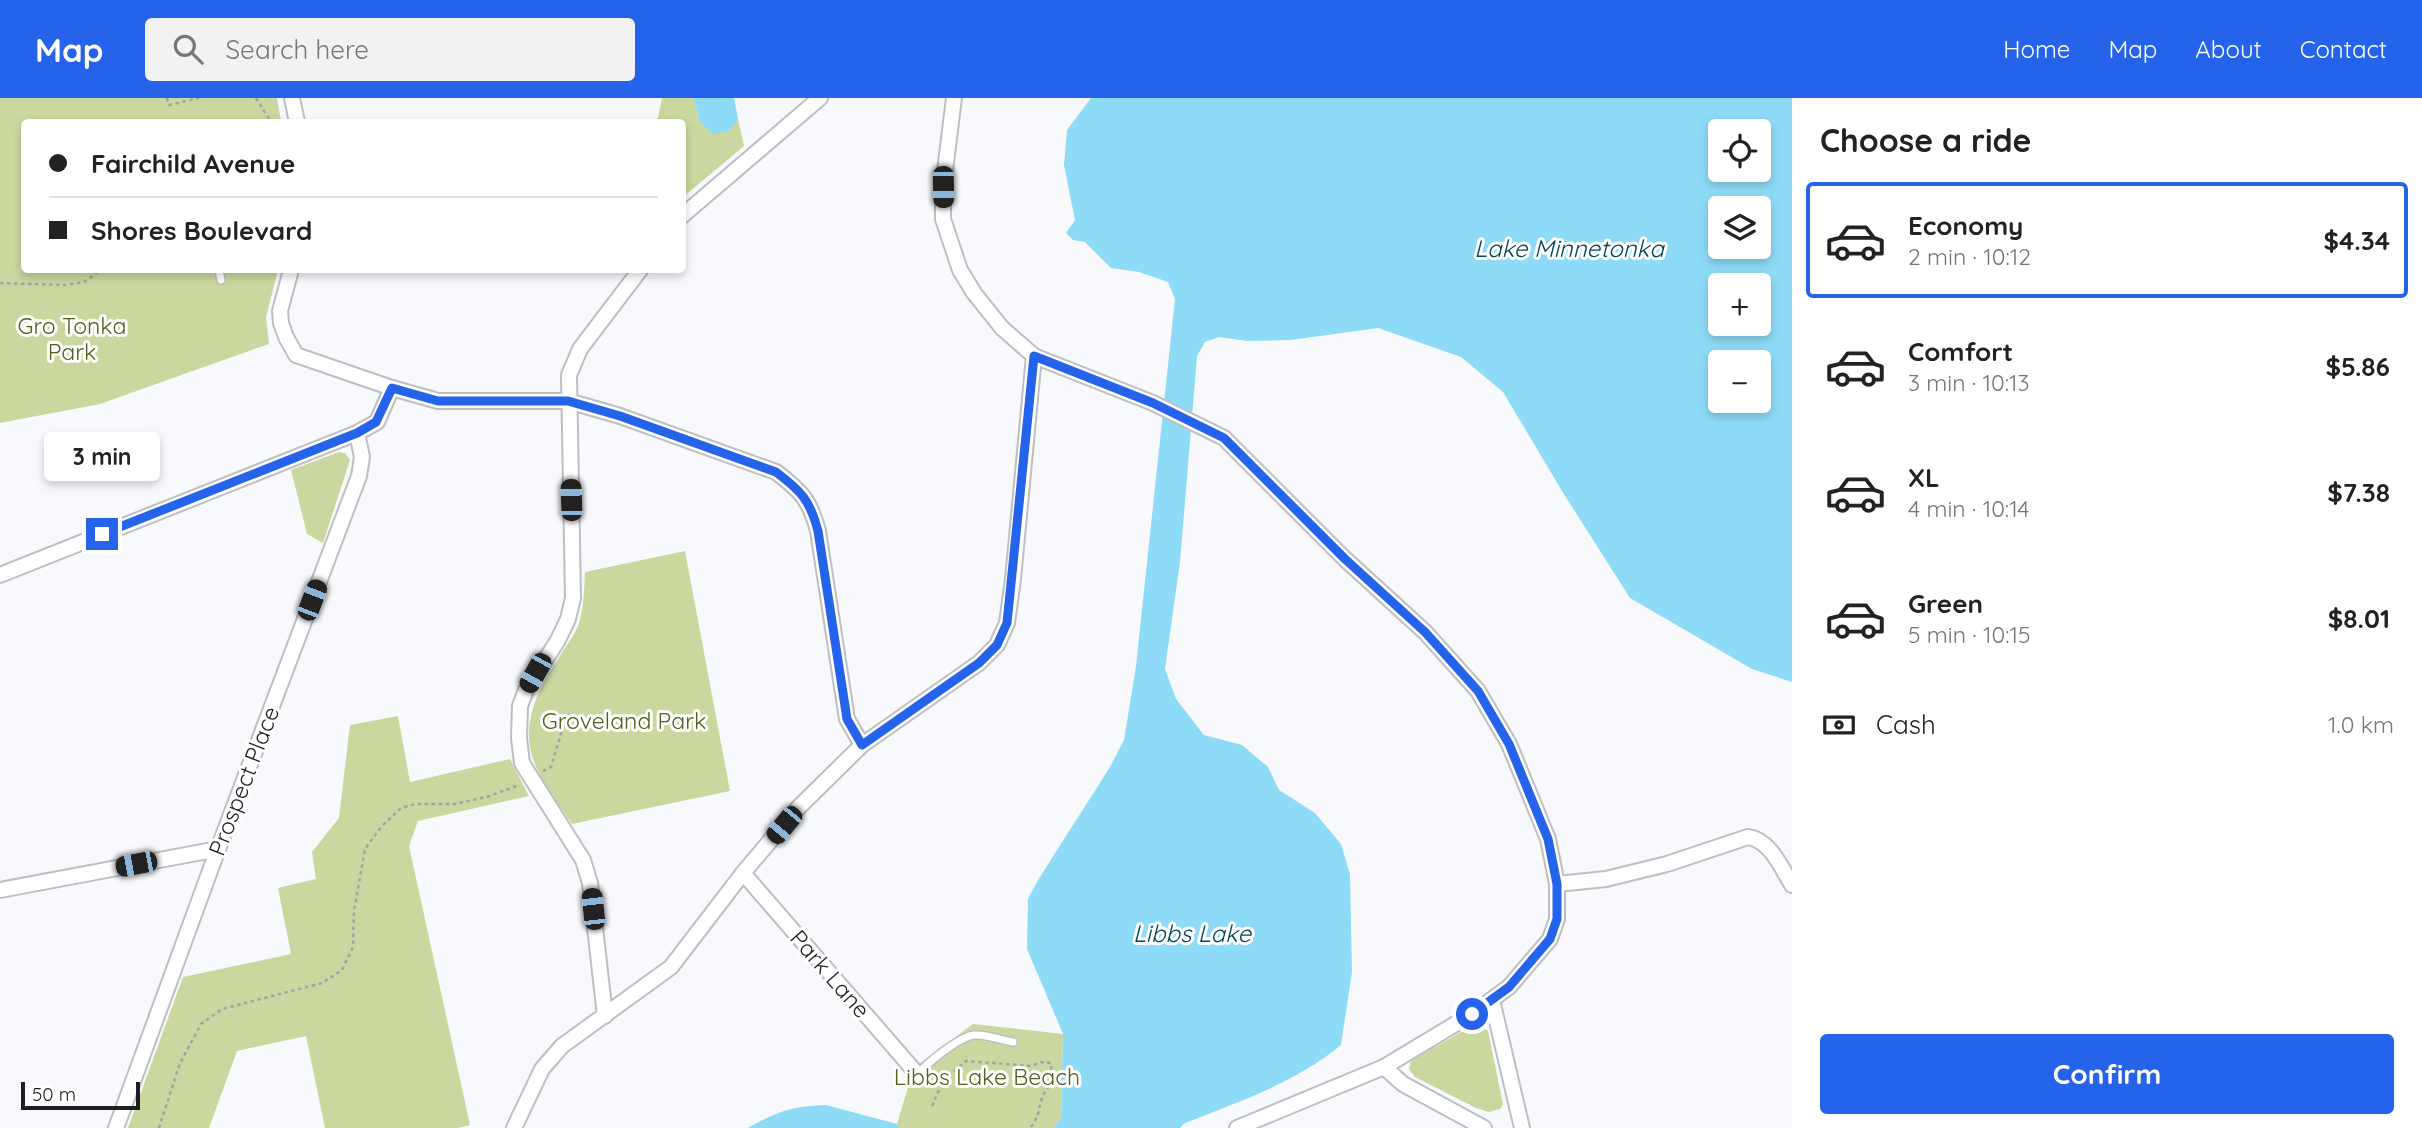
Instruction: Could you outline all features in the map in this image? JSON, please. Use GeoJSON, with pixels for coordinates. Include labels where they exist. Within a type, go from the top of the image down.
{"type":"FeatureCollection","features":[{"type":"Feature","properties":{"kind":"street"},"geometry":{"type":"LineString","coordinates":[[292,98],[296,119]]}},
{"type":"Feature","properties":{"kind":"street"},"geometry":{"type":"LineString","coordinates":[[686,213],[820,98]]}},
{"type":"Feature","properties":{"kind":"street"},"geometry":{"type":"LineString","coordinates":[[954,98],[943,187],[943,219],[960,270],[974,293],[1002,328],[1034,356],[1153,403],[1224,438],[1345,559],[1425,632],[1478,691],[1509,744],[1536,804],[1548,839],[1557,884],[1557,919],[1550,939],[1509,987],[1436,1037],[1384,1066],[1237,1128]]}},
{"type":"Feature","properties":{"kind":"street"},"geometry":{"type":"LineString","coordinates":[[290,273],[280,311],[281,324],[296,355],[438,401],[568,401],[620,416],[776,472],[797,488],[812,509],[818,531],[847,719],[862,745]]}},
{"type":"Feature","properties":{"kind":"street"},"geometry":{"type":"LineString","coordinates":[[605,1016],[590,883],[583,860],[522,763],[519,738],[520,706],[526,690],[568,620],[573,598],[569,375],[580,349],[638,273]]}},
{"type":"Feature","properties":{"kind":"street"},"geometry":{"type":"LineString","coordinates":[[514,1128],[542,1069],[562,1046],[671,967],[797,808],[862,745],[979,663],[997,645],[1007,623],[1034,356]]}},
{"type":"Feature","properties":{"kind":"street"},"geometry":{"type":"LineString","coordinates":[[0,575],[357,433],[376,422],[392,388]]}},
{"type":"Feature","properties":{"kind":"street","name":"Prospect Place"},"geometry":{"type":"LineString","coordinates":[[116,1128],[359,476],[362,457],[357,433]]}},
{"type":"Feature","properties":{"kind":"street"},"geometry":{"type":"LineString","coordinates":[[1557,884],[1606,879],[1667,864],[1748,837],[1757,838],[1765,844],[1792,885]]}},
{"type":"Feature","properties":{"kind":"street"},"geometry":{"type":"LineString","coordinates":[[0,890],[218,849]]}},
{"type":"Feature","properties":{"kind":"street","name":"Park Lane"},"geometry":{"type":"LineString","coordinates":[[743,873],[918,1075]]}},
{"type":"Feature","properties":{"kind":"street"},"geometry":{"type":"LineString","coordinates":[[1492,1000],[1522,1128]]}},
{"type":"Feature","properties":{"kind":"street"},"geometry":{"type":"LineString","coordinates":[[1384,1066],[1403,1084],[1484,1128]]}},
{"type":"Feature","properties":{"kind":"lane"},"geometry":{"type":"LineString","coordinates":[[220,273],[221,280]]}},
{"type":"Feature","properties":{"kind":"lane"},"geometry":{"type":"LineString","coordinates":[[918,1075],[936,1057],[974,1035],[1013,1042]]}},
{"type":"Feature","properties":{"kind":"path"},"geometry":{"type":"LineString","coordinates":[[167,98],[169,105],[199,98]]}},
{"type":"Feature","properties":{"kind":"path"},"geometry":{"type":"LineString","coordinates":[[256,98],[269,119]]}},
{"type":"Feature","properties":{"kind":"path"},"geometry":{"type":"LineString","coordinates":[[0,283],[66,285],[84,282],[97,273]]}},
{"type":"Feature","properties":{"kind":"path"},"geometry":{"type":"LineString","coordinates":[[538,774],[551,767],[569,714]]}},
{"type":"Feature","properties":{"kind":"path"},"geometry":{"type":"LineString","coordinates":[[159,1128],[180,1063],[201,1024],[222,1009],[322,983],[342,971],[353,947],[354,911],[365,849],[381,827],[401,808],[416,804],[455,804],[522,784]]}},
{"type":"Feature","properties":{"kind":"path"},"geometry":{"type":"LineString","coordinates":[[932,1106],[943,1081],[966,1061],[1031,1066],[1040,1062],[1051,1063],[1052,1083],[1042,1093],[1037,1120],[1030,1128]]}},
{"type":"Feature","properties":{"kind":"green space","name":"Gro Tonka Park"},"geometry":{"type":"Polygon","coordinates":[[[0,98],[277,98],[280,119],[21,119],[21,273],[277,273],[266,317],[269,344],[100,404],[0,423],[0,98]]]}},
{"type":"Feature","properties":{"kind":"green space"},"geometry":{"type":"Polygon","coordinates":[[[662,98],[693,98],[700,122],[729,131],[738,119],[744,146],[686,194],[686,119],[658,119],[662,98]]]}},
{"type":"Feature","properties":{"kind":"green space"},"geometry":{"type":"Polygon","coordinates":[[[339,452],[345,453],[350,460],[323,543],[307,534],[291,470],[339,452]]]}},
{"type":"Feature","properties":{"kind":"green space","name":"Groveland Park"},"geometry":{"type":"Polygon","coordinates":[[[685,551],[730,791],[572,824],[536,768],[529,730],[540,691],[578,626],[583,606],[585,572],[685,551]]]}},
{"type":"Feature","properties":{"kind":"green space"},"geometry":{"type":"Polygon","coordinates":[[[398,716],[410,782],[510,759],[529,796],[418,821],[409,846],[470,1125],[458,1128],[325,1128],[306,1036],[237,1051],[209,1128],[128,1128],[183,977],[291,954],[278,888],[316,879],[312,852],[339,818],[350,725],[398,716]]]}},
{"type":"Feature","properties":{"kind":"green space","name":"Libbs Lake Beach"},"geometry":{"type":"Polygon","coordinates":[[[973,1024],[1063,1034],[1061,1117],[1054,1128],[899,1128],[897,1124],[909,1084],[919,1064],[973,1024]]]}},
{"type":"Feature","properties":{"kind":"green space"},"geometry":{"type":"Polygon","coordinates":[[[1475,1024],[1488,1031],[1503,1104],[1500,1109],[1489,1112],[1415,1077],[1409,1069],[1411,1061],[1475,1024]]]}},
{"type":"Feature","properties":{"kind":"water"},"geometry":{"type":"Polygon","coordinates":[[[693,98],[734,98],[738,119],[729,131],[713,134],[700,122],[693,98]]]}},
{"type":"Feature","properties":{"kind":"water","name":"Lake Minnetonka"},"geometry":{"type":"Polygon","coordinates":[[[1091,98],[1792,98],[1792,682],[1752,669],[1630,598],[1503,392],[1461,357],[1378,328],[1291,340],[1247,341],[1219,337],[1205,342],[1197,356],[1180,562],[1165,669],[1176,699],[1204,735],[1242,745],[1268,767],[1279,790],[1315,813],[1341,844],[1350,874],[1352,972],[1341,1045],[1306,1070],[1246,1099],[1185,1123],[1180,1128],[1054,1128],[1061,1117],[1063,1034],[1027,949],[1028,899],[1124,740],[1136,666],[1175,299],[1168,282],[1139,272],[1111,268],[1085,242],[1073,240],[1066,233],[1075,220],[1064,165],[1067,130],[1091,98]]]}},
{"type":"Feature","properties":{"kind":"water"},"geometry":{"type":"Polygon","coordinates":[[[826,1105],[897,1124],[899,1128],[748,1128],[785,1111],[826,1105]]]}},
{"type":"Feature","properties":{"kind":"route"},"geometry":{"type":"LineString","coordinates":[[102,534],[357,433],[376,422],[392,388],[438,401],[568,401],[620,416],[776,472],[797,488],[812,509],[818,531],[847,719],[862,745],[979,663],[997,645],[1007,623],[1034,356],[1153,403],[1224,438],[1345,559],[1425,632],[1478,691],[1509,744],[1536,804],[1548,839],[1557,884],[1557,919],[1550,939],[1509,987],[1472,1014]]}},
{"type":"Feature","properties":{"kind":"water label","name":"Libbs Lake"},"geometry":{"type":"Point","coordinates":[1192,934]}}]}
